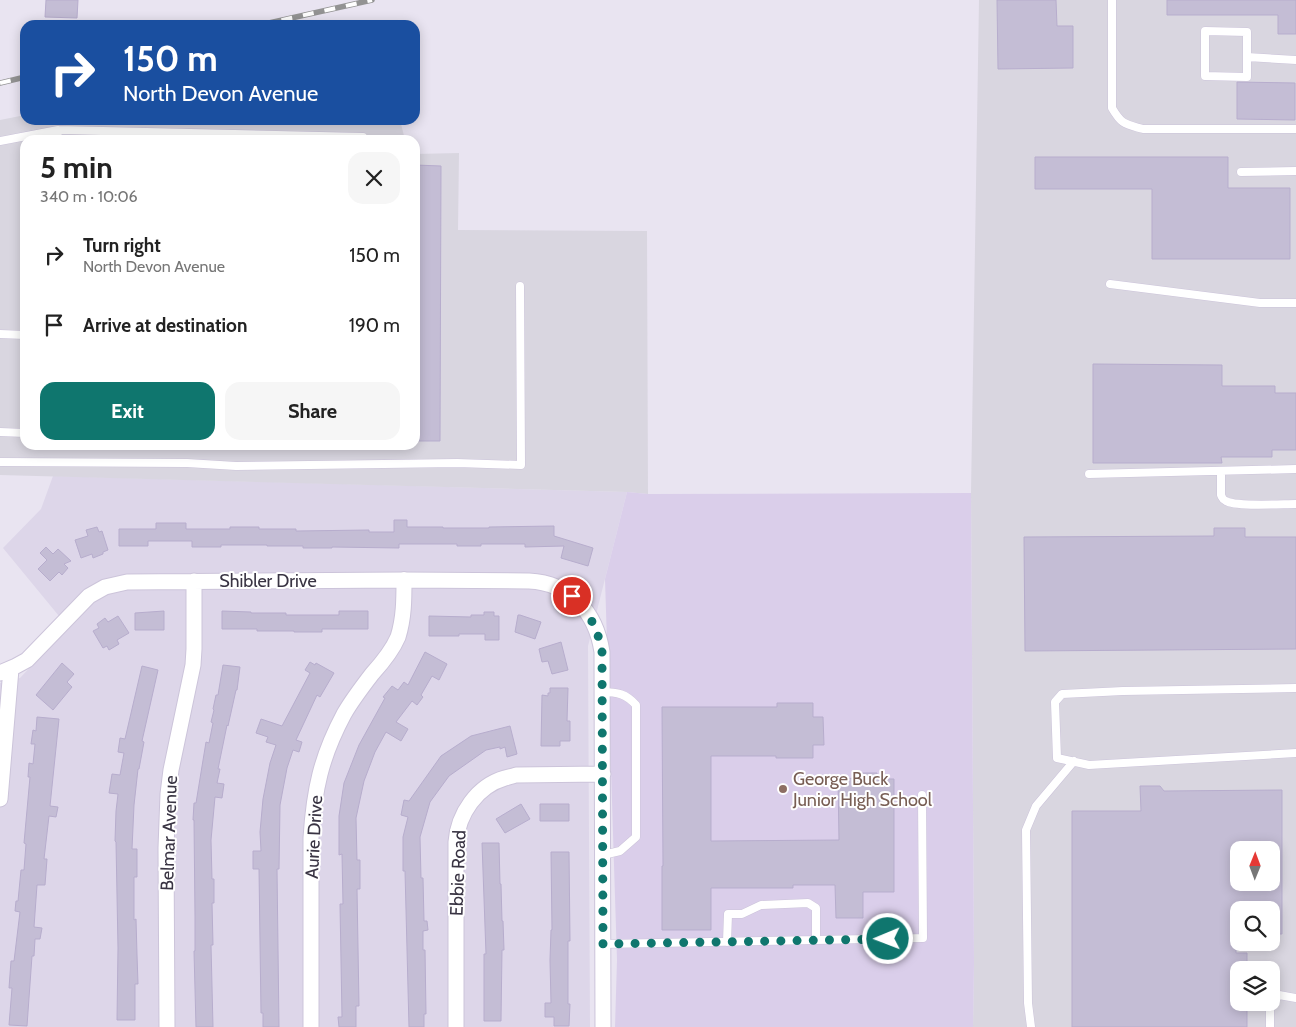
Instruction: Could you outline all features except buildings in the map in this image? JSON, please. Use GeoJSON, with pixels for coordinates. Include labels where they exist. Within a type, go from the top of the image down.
{"type":"FeatureCollection","features":[{"type":"Feature","properties":{"kind":"street","name":"Aurie Drive"},"geometry":{"type":"LineString","coordinates":[[311,1027],[311,838],[315,790],[323,761],[339,723],[351,702],[383,662],[396,642],[402,618],[404,580]]}},
{"type":"Feature","properties":{"kind":"street","name":"Shibler Drive"},"geometry":{"type":"LineString","coordinates":[[5,671],[27,660],[85,600],[105,587],[135,581],[534,581],[546,583],[567,593],[584,608],[596,628],[602,652],[604,1027]]}},
{"type":"Feature","properties":{"kind":"street","name":"Belmar Avenue"},"geometry":{"type":"LineString","coordinates":[[167,1027],[166,848],[168,794],[171,770],[193,665],[194,581]]}},
{"type":"Feature","properties":{"kind":"street"},"geometry":{"type":"LineString","coordinates":[[0,799],[5,671]]}},
{"type":"Feature","properties":{"kind":"street","name":"Ebbie Road"},"geometry":{"type":"LineString","coordinates":[[456,1027],[456,838],[464,811],[475,797],[484,790],[505,778],[516,775],[603,774]]}},
{"type":"Feature","properties":{"kind":"lane"},"geometry":{"type":"LineString","coordinates":[[1112,0],[1112,108],[1119,119],[1126,124],[1143,129],[1296,129]]}},
{"type":"Feature","properties":{"kind":"lane"},"geometry":{"type":"LineString","coordinates":[[1205,31],[1247,32],[1247,58],[1247,77],[1205,76],[1205,31]]}},
{"type":"Feature","properties":{"kind":"lane"},"geometry":{"type":"LineString","coordinates":[[1247,58],[1296,60]]}},
{"type":"Feature","properties":{"kind":"lane"},"geometry":{"type":"LineString","coordinates":[[32,135],[58,130],[276,135]]}},
{"type":"Feature","properties":{"kind":"lane"},"geometry":{"type":"LineString","coordinates":[[58,130],[58,135]]}},
{"type":"Feature","properties":{"kind":"lane"},"geometry":{"type":"LineString","coordinates":[[0,141],[20,137]]}},
{"type":"Feature","properties":{"kind":"lane"},"geometry":{"type":"LineString","coordinates":[[1241,172],[1296,171]]}},
{"type":"Feature","properties":{"kind":"lane"},"geometry":{"type":"LineString","coordinates":[[1110,284],[1260,303],[1296,303]]}},
{"type":"Feature","properties":{"kind":"lane"},"geometry":{"type":"LineString","coordinates":[[0,462],[187,463],[236,466],[457,463],[521,465],[520,286]]}},
{"type":"Feature","properties":{"kind":"lane"},"geometry":{"type":"LineString","coordinates":[[0,334],[20,335]]}},
{"type":"Feature","properties":{"kind":"lane"},"geometry":{"type":"LineString","coordinates":[[0,432],[20,433]]}},
{"type":"Feature","properties":{"kind":"lane"},"geometry":{"type":"LineString","coordinates":[[1088,474],[1296,469]]}},
{"type":"Feature","properties":{"kind":"lane"},"geometry":{"type":"LineString","coordinates":[[1220,471],[1221,495],[1226,502],[1237,505],[1296,504]]}},
{"type":"Feature","properties":{"kind":"lane"},"geometry":{"type":"LineString","coordinates":[[1296,688],[1062,694],[1055,702],[1057,758],[1089,765],[1296,753]]}},
{"type":"Feature","properties":{"kind":"lane"},"geometry":{"type":"LineString","coordinates":[[602,692],[615,692],[629,697],[636,705],[636,837],[620,851],[603,854]]}},
{"type":"Feature","properties":{"kind":"lane"},"geometry":{"type":"LineString","coordinates":[[1030,1027],[1028,1003],[1026,830],[1036,806],[1074,761]]}},
{"type":"Feature","properties":{"kind":"lane"},"geometry":{"type":"LineString","coordinates":[[603,944],[923,938],[922,795]]}},
{"type":"Feature","properties":{"kind":"lane"},"geometry":{"type":"LineString","coordinates":[[727,942],[728,914],[742,914],[761,905],[808,903],[816,908],[816,940]]}},
{"type":"Feature","properties":{"kind":"lane"},"geometry":{"type":"LineString","coordinates":[[1270,1027],[1270,1006],[1280,995],[1296,998]]}},
{"type":"Feature","properties":{"kind":"shaded area"},"geometry":{"type":"Polygon","coordinates":[[[979,0],[1296,0],[1296,1027],[973,1027],[971,493],[979,0]]]}},
{"type":"Feature","properties":{"kind":"shaded area"},"geometry":{"type":"Polygon","coordinates":[[[20,116],[20,125],[401,125],[404,135],[20,135],[20,450],[420,450],[420,154],[459,153],[458,230],[647,231],[648,494],[0,475],[0,120],[20,116]]]}},
{"type":"Feature","properties":{"kind":"shaded area"},"geometry":{"type":"Polygon","coordinates":[[[53,476],[627,492],[588,646],[590,1027],[0,1027],[0,683],[20,678],[68,627],[3,548],[41,509],[53,476]]]}},
{"type":"Feature","properties":{"kind":"shaded area"},"geometry":{"type":"Polygon","coordinates":[[[627,492],[648,494],[971,493],[973,1027],[615,1027],[617,960],[605,579],[627,492]]]}},
{"type":"Feature","properties":{"kind":"railway"},"geometry":{"type":"LineString","coordinates":[[282,20],[372,0]]}},
{"type":"Feature","properties":{"kind":"railway"},"geometry":{"type":"LineString","coordinates":[[0,83],[20,78]]}},
{"type":"Feature","properties":{"kind":"place","name":"George Buck Junior High School"},"geometry":{"type":"Point","coordinates":[783,789]}},
{"type":"Feature","properties":{"kind":"route"},"geometry":{"type":"LineString","coordinates":[[572,596],[591,618],[600,640],[602,652],[603,944],[888,939]]}}]}
